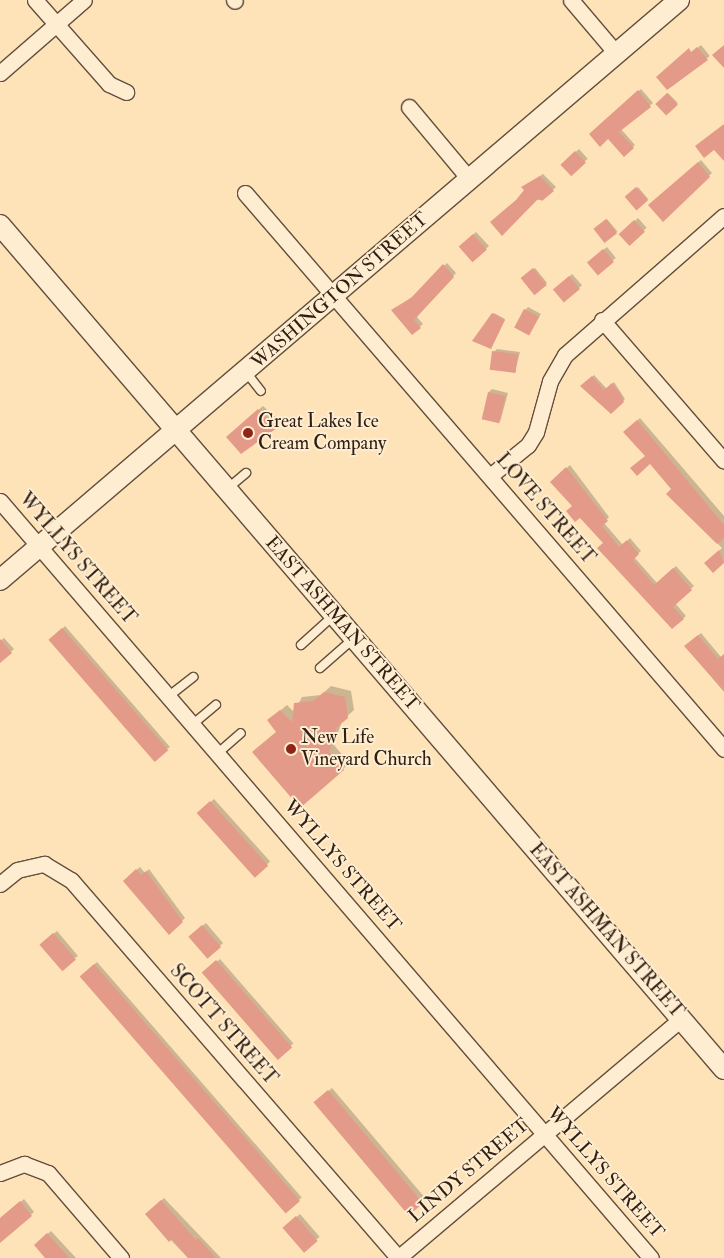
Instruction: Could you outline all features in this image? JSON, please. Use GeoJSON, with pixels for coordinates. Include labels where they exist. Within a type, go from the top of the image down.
{"type":"FeatureCollection","features":[{"type":"Feature","properties":{"kind":"street"},"geometry":{"type":"LineString","coordinates":[[34,0],[109,84],[126,92]]}},
{"type":"Feature","properties":{"kind":"street"},"geometry":{"type":"LineString","coordinates":[[0,73],[84,0]]}},
{"type":"Feature","properties":{"kind":"street"},"geometry":{"type":"LineString","coordinates":[[571,0],[616,53]]}},
{"type":"Feature","properties":{"kind":"street","name":"WASHINGTON STREET"},"geometry":{"type":"LineString","coordinates":[[0,580],[336,296],[679,0]]}},
{"type":"Feature","properties":{"kind":"street"},"geometry":{"type":"LineString","coordinates":[[409,107],[470,180]]}},
{"type":"Feature","properties":{"kind":"street","name":"LOVE STREET"},"geometry":{"type":"LineString","coordinates":[[245,193],[336,296],[724,749]]}},
{"type":"Feature","properties":{"kind":"street"},"geometry":{"type":"LineString","coordinates":[[490,476],[528,445],[541,421],[556,367],[602,320],[724,216]]}},
{"type":"Feature","properties":{"kind":"street","name":"EAST ASHMAN STREET"},"geometry":{"type":"LineString","coordinates":[[0,225],[724,1069]]}},
{"type":"Feature","properties":{"kind":"street"},"geometry":{"type":"LineString","coordinates":[[602,320],[724,461]]}},
{"type":"Feature","properties":{"kind":"street","name":"WYLLYS STREET"},"geometry":{"type":"LineString","coordinates":[[0,501],[170,696],[652,1258]]}},
{"type":"Feature","properties":{"kind":"street","name":"SCOTT STREET"},"geometry":{"type":"LineString","coordinates":[[0,884],[17,870],[44,864],[72,880],[398,1258]]}},
{"type":"Feature","properties":{"kind":"street","name":"LINDY STREET"},"geometry":{"type":"LineString","coordinates":[[398,1258],[681,1019]]}},
{"type":"Feature","properties":{"kind":"street"},"geometry":{"type":"LineString","coordinates":[[0,1173],[24,1164],[48,1173],[121,1258]]}},
{"type":"Feature","properties":{"kind":"lane"},"geometry":{"type":"LineString","coordinates":[[246,372],[261,391]]}},
{"type":"Feature","properties":{"kind":"lane"},"geometry":{"type":"LineString","coordinates":[[227,489],[246,473]]}},
{"type":"Feature","properties":{"kind":"lane"},"geometry":{"type":"LineString","coordinates":[[301,644],[335,615]]}},
{"type":"Feature","properties":{"kind":"lane"},"geometry":{"type":"LineString","coordinates":[[320,668],[354,638]]}},
{"type":"Feature","properties":{"kind":"lane"},"geometry":{"type":"LineString","coordinates":[[170,696],[193,677]]}},
{"type":"Feature","properties":{"kind":"lane"},"geometry":{"type":"LineString","coordinates":[[193,724],[216,704]]}},
{"type":"Feature","properties":{"kind":"lane"},"geometry":{"type":"LineString","coordinates":[[218,753],[240,734]]}},
{"type":"Feature","properties":{"kind":"building"},"geometry":{"type":"Polygon","coordinates":[[[724,45],[724,68],[712,55],[724,45]]]}},
{"type":"Feature","properties":{"kind":"building"},"geometry":{"type":"Polygon","coordinates":[[[697,47],[708,60],[667,90],[656,77],[689,48],[691,52],[697,47]]]}},
{"type":"Feature","properties":{"kind":"building"},"geometry":{"type":"Polygon","coordinates":[[[638,90],[651,107],[619,132],[634,148],[624,157],[608,139],[600,147],[589,134],[638,90]]]}},
{"type":"Feature","properties":{"kind":"building"},"geometry":{"type":"Polygon","coordinates":[[[667,93],[678,105],[666,116],[655,104],[667,93]]]}},
{"type":"Feature","properties":{"kind":"building"},"geometry":{"type":"Polygon","coordinates":[[[724,124],[724,161],[714,150],[704,158],[695,146],[724,124]]]}},
{"type":"Feature","properties":{"kind":"building"},"geometry":{"type":"Polygon","coordinates":[[[575,151],[586,163],[571,176],[560,165],[575,151]]]}},
{"type":"Feature","properties":{"kind":"building"},"geometry":{"type":"Polygon","coordinates":[[[698,162],[710,177],[663,222],[648,205],[698,162]]]}},
{"type":"Feature","properties":{"kind":"building"},"geometry":{"type":"Polygon","coordinates":[[[540,176],[554,191],[542,201],[539,198],[502,236],[490,222],[516,200],[524,190],[521,187],[540,176]]]}},
{"type":"Feature","properties":{"kind":"building"},"geometry":{"type":"Polygon","coordinates":[[[636,187],[648,201],[636,210],[625,197],[636,187]]]}},
{"type":"Feature","properties":{"kind":"building"},"geometry":{"type":"Polygon","coordinates":[[[606,219],[617,233],[604,243],[593,229],[606,219]]]}},
{"type":"Feature","properties":{"kind":"building"},"geometry":{"type":"Polygon","coordinates":[[[634,220],[645,232],[630,246],[619,234],[634,220]]]}},
{"type":"Feature","properties":{"kind":"building"},"geometry":{"type":"Polygon","coordinates":[[[473,234],[487,250],[472,262],[459,246],[473,234]]]}},
{"type":"Feature","properties":{"kind":"building"},"geometry":{"type":"Polygon","coordinates":[[[603,249],[614,262],[598,276],[587,262],[603,249]]]}},
{"type":"Feature","properties":{"kind":"building"},"geometry":{"type":"Polygon","coordinates":[[[443,264],[454,277],[414,320],[421,328],[412,335],[391,310],[411,298],[443,264]]]}},
{"type":"Feature","properties":{"kind":"building"},"geometry":{"type":"Polygon","coordinates":[[[533,268],[547,285],[534,295],[521,278],[533,268]]]}},
{"type":"Feature","properties":{"kind":"building"},"geometry":{"type":"Polygon","coordinates":[[[569,276],[580,289],[564,303],[553,289],[569,276]]]}},
{"type":"Feature","properties":{"kind":"building"},"geometry":{"type":"Polygon","coordinates":[[[524,309],[539,317],[529,336],[514,328],[524,309]]]}},
{"type":"Feature","properties":{"kind":"building"},"geometry":{"type":"Polygon","coordinates":[[[492,313],[505,320],[491,349],[472,341],[492,313]]]}},
{"type":"Feature","properties":{"kind":"building"},"geometry":{"type":"Polygon","coordinates":[[[492,351],[518,354],[515,373],[490,370],[492,351]]]}},
{"type":"Feature","properties":{"kind":"building"},"geometry":{"type":"Polygon","coordinates":[[[592,376],[604,390],[612,383],[620,393],[624,402],[611,414],[580,386],[592,376]]]}},
{"type":"Feature","properties":{"kind":"building"},"geometry":{"type":"Polygon","coordinates":[[[488,392],[506,396],[499,423],[482,419],[488,392]]]}},
{"type":"Feature","properties":{"kind":"building","name":"Great Lakes Ice Cream Company"},"geometry":{"type":"Polygon","coordinates":[[[258,409],[277,428],[241,454],[226,437],[258,409]]]}},
{"type":"Feature","properties":{"kind":"building"},"geometry":{"type":"Polygon","coordinates":[[[637,420],[724,525],[724,538],[717,544],[666,494],[671,489],[650,464],[637,476],[630,468],[645,456],[623,432],[637,420]]]}},
{"type":"Feature","properties":{"kind":"building"},"geometry":{"type":"Polygon","coordinates":[[[566,467],[608,521],[602,526],[619,547],[627,540],[639,554],[633,560],[654,585],[673,568],[692,590],[673,607],[684,619],[672,629],[597,548],[603,543],[580,518],[575,522],[566,511],[572,506],[550,482],[566,467]]]}},
{"type":"Feature","properties":{"kind":"building"},"geometry":{"type":"Polygon","coordinates":[[[719,550],[724,563],[713,573],[704,563],[719,550]]]}},
{"type":"Feature","properties":{"kind":"building"},"geometry":{"type":"Polygon","coordinates":[[[62,628],[168,750],[155,762],[48,640],[62,628]]]}},
{"type":"Feature","properties":{"kind":"building"},"geometry":{"type":"Polygon","coordinates":[[[698,635],[718,659],[724,654],[724,691],[684,646],[698,635]]]}},
{"type":"Feature","properties":{"kind":"building"},"geometry":{"type":"Polygon","coordinates":[[[0,639],[12,653],[0,663],[0,639]]]}},
{"type":"Feature","properties":{"kind":"building","name":"New Life Vineyard Church"},"geometry":{"type":"Polygon","coordinates":[[[324,692],[345,697],[348,718],[337,727],[329,752],[344,770],[300,808],[252,752],[276,732],[267,720],[280,710],[292,722],[294,703],[313,701],[324,692]]]}},
{"type":"Feature","properties":{"kind":"building"},"geometry":{"type":"Polygon","coordinates":[[[210,801],[268,866],[255,878],[197,813],[210,801]]]}},
{"type":"Feature","properties":{"kind":"building"},"geometry":{"type":"Polygon","coordinates":[[[136,869],[141,875],[146,871],[183,922],[169,935],[123,881],[136,869]]]}},
{"type":"Feature","properties":{"kind":"building"},"geometry":{"type":"Polygon","coordinates":[[[202,925],[221,947],[207,959],[188,937],[202,925]]]}},
{"type":"Feature","properties":{"kind":"building"},"geometry":{"type":"Polygon","coordinates":[[[53,933],[76,959],[62,971],[39,945],[53,933]]]}},
{"type":"Feature","properties":{"kind":"building"},"geometry":{"type":"Polygon","coordinates":[[[216,960],[292,1048],[278,1060],[202,972],[216,960]]]}},
{"type":"Feature","properties":{"kind":"building"},"geometry":{"type":"Polygon","coordinates":[[[94,964],[300,1201],[286,1213],[80,976],[94,964]]]}},
{"type":"Feature","properties":{"kind":"building"},"geometry":{"type":"Polygon","coordinates":[[[328,1090],[423,1203],[409,1216],[313,1102],[328,1090]]]}},
{"type":"Feature","properties":{"kind":"building"},"geometry":{"type":"Polygon","coordinates":[[[161,1200],[196,1240],[198,1238],[216,1258],[188,1258],[172,1239],[169,1242],[145,1214],[161,1200]]]}},
{"type":"Feature","properties":{"kind":"building"},"geometry":{"type":"Polygon","coordinates":[[[20,1201],[32,1216],[0,1243],[0,1218],[20,1201]]]}},
{"type":"Feature","properties":{"kind":"building"},"geometry":{"type":"Polygon","coordinates":[[[296,1216],[318,1241],[304,1253],[282,1228],[296,1216]]]}},
{"type":"Feature","properties":{"kind":"building"},"geometry":{"type":"Polygon","coordinates":[[[47,1233],[69,1258],[45,1258],[34,1245],[47,1233]]]}},
{"type":"Feature","properties":{"kind":"place","name":"Great Lakes Ice Cream Company"},"geometry":{"type":"Point","coordinates":[248,433]}},
{"type":"Feature","properties":{"kind":"place","name":"New Life Vineyard Church"},"geometry":{"type":"Point","coordinates":[291,749]}}]}
